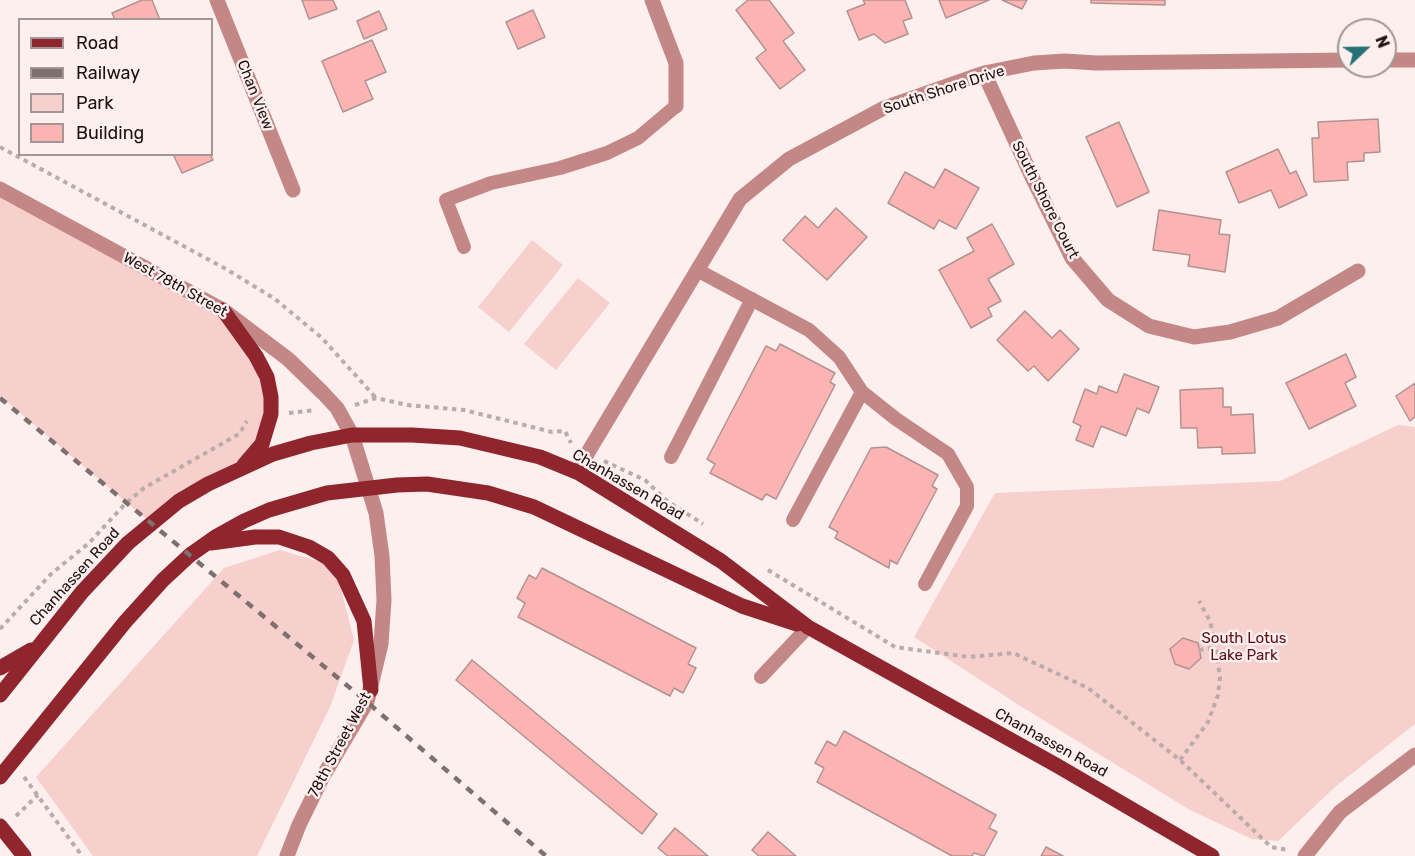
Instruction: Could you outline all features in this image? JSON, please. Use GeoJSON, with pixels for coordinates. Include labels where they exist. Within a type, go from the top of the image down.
{"type":"FeatureCollection","features":[{"type":"Feature","properties":{"kind":"main road"},"geometry":{"type":"LineString","coordinates":[[223,310],[256,356],[267,377],[271,397],[271,414],[262,444],[241,468]]}},
{"type":"Feature","properties":{"kind":"main road","name":"Chanhassen Road"},"geometry":{"type":"LineString","coordinates":[[0,695],[98,573],[151,523],[179,501],[241,468],[273,454],[310,443],[352,435],[460,438],[540,457],[579,473],[721,561],[808,627],[1056,765],[1212,856]]}},
{"type":"Feature","properties":{"kind":"main road","name":"Chanhassen Road"},"geometry":{"type":"LineString","coordinates":[[0,777],[125,622],[163,580],[190,555],[244,521],[269,510],[327,493],[427,484],[488,493],[534,507],[742,606],[808,627]]}},
{"type":"Feature","properties":{"kind":"main road"},"geometry":{"type":"LineString","coordinates":[[206,544],[255,537],[279,537],[309,547],[328,558],[343,575],[364,621],[370,690]]}},
{"type":"Feature","properties":{"kind":"main road"},"geometry":{"type":"LineString","coordinates":[[0,668],[38,645]]}},
{"type":"Feature","properties":{"kind":"main road"},"geometry":{"type":"LineString","coordinates":[[1,827],[24,856]]}},
{"type":"Feature","properties":{"kind":"street","name":"Chan View"},"geometry":{"type":"LineString","coordinates":[[217,0],[293,190]]}},
{"type":"Feature","properties":{"kind":"street"},"geometry":{"type":"LineString","coordinates":[[652,0],[676,63],[676,106]]}},
{"type":"Feature","properties":{"kind":"street","name":"South Shore Drive"},"geometry":{"type":"LineString","coordinates":[[579,473],[587,454],[740,199],[789,159],[885,108],[984,73],[1034,63],[1337,60]]}},
{"type":"Feature","properties":{"kind":"street"},"geometry":{"type":"LineString","coordinates":[[1397,60],[1415,60]]}},
{"type":"Feature","properties":{"kind":"street","name":"South Shore Court"},"geometry":{"type":"LineString","coordinates":[[984,73],[1072,258],[1108,300],[1149,326],[1194,337],[1230,332],[1278,318],[1358,271]]}},
{"type":"Feature","properties":{"kind":"street","name":"West 78th Street"},"geometry":{"type":"LineString","coordinates":[[0,189],[223,310],[288,359],[337,408],[352,435],[368,488]]}},
{"type":"Feature","properties":{"kind":"street","name":"78th Street West"},"geometry":{"type":"LineString","coordinates":[[287,856],[322,778],[367,702],[381,644],[384,600],[382,556],[376,513],[368,488]]}},
{"type":"Feature","properties":{"kind":"street"},"geometry":{"type":"LineString","coordinates":[[1305,856],[1340,812],[1415,755]]}},
{"type":"Feature","properties":{"kind":"lane"},"geometry":{"type":"LineString","coordinates":[[464,247],[446,200],[491,183],[560,168],[607,153],[638,138],[676,106]]}},
{"type":"Feature","properties":{"kind":"lane"},"geometry":{"type":"LineString","coordinates":[[697,270],[809,330],[839,357],[862,392],[896,419],[948,454],[967,487],[967,506],[925,584]]}},
{"type":"Feature","properties":{"kind":"lane"},"geometry":{"type":"LineString","coordinates":[[671,457],[752,299]]}},
{"type":"Feature","properties":{"kind":"lane"},"geometry":{"type":"LineString","coordinates":[[794,520],[862,392]]}},
{"type":"Feature","properties":{"kind":"lane"},"geometry":{"type":"LineString","coordinates":[[761,677],[808,627]]}},
{"type":"Feature","properties":{"kind":"path"},"geometry":{"type":"LineString","coordinates":[[0,147],[226,269],[275,299],[322,338],[376,398]]}},
{"type":"Feature","properties":{"kind":"path"},"geometry":{"type":"LineString","coordinates":[[1180,760],[1208,722],[1218,695],[1220,678],[1216,647],[1210,621],[1199,601]]}},
{"type":"Feature","properties":{"kind":"path"},"geometry":{"type":"LineString","coordinates":[[1200,650],[1216,647]]}},
{"type":"Feature","properties":{"kind":"path"},"geometry":{"type":"LineString","coordinates":[[33,788],[82,856]]}},
{"type":"Feature","properties":{"kind":"path"},"geometry":{"type":"LineString","coordinates":[[1,827],[38,795]]}},
{"type":"Feature","properties":{"kind":"green space"},"geometry":{"type":"Polygon","coordinates":[[[0,189],[223,310],[256,356],[271,414],[241,468],[151,523],[0,396],[0,189]]]}},
{"type":"Feature","properties":{"kind":"green space"},"geometry":{"type":"Polygon","coordinates":[[[532,240],[563,265],[509,332],[478,307],[532,240]]]}},
{"type":"Feature","properties":{"kind":"green space"},"geometry":{"type":"Polygon","coordinates":[[[578,278],[610,303],[556,370],[524,344],[578,278]]]}},
{"type":"Feature","properties":{"kind":"green space","name":"South Lotus Lake Park"},"geometry":{"type":"Polygon","coordinates":[[[1398,425],[1415,427],[1415,724],[1335,787],[1278,841],[1252,839],[1190,810],[1022,707],[914,637],[995,493],[1280,481],[1398,425]]]}},
{"type":"Feature","properties":{"kind":"green space"},"geometry":{"type":"Polygon","coordinates":[[[280,550],[335,566],[354,640],[330,707],[257,856],[93,856],[36,777],[224,568],[280,550]]]}},
{"type":"Feature","properties":{"kind":"building"},"geometry":{"type":"Polygon","coordinates":[[[142,0],[152,0],[159,18],[114,18],[112,13],[142,0]]]}},
{"type":"Feature","properties":{"kind":"building"},"geometry":{"type":"Polygon","coordinates":[[[302,0],[333,0],[337,9],[309,19],[302,0]]]}},
{"type":"Feature","properties":{"kind":"building"},"geometry":{"type":"Polygon","coordinates":[[[748,0],[769,0],[794,33],[783,41],[805,70],[780,89],[756,58],[766,50],[736,10],[748,0]]]}},
{"type":"Feature","properties":{"kind":"building"},"geometry":{"type":"Polygon","coordinates":[[[863,0],[905,0],[912,18],[903,21],[908,34],[885,43],[874,34],[859,40],[847,11],[865,4],[863,0]]]}},
{"type":"Feature","properties":{"kind":"building"},"geometry":{"type":"Polygon","coordinates":[[[939,0],[989,0],[946,18],[939,0]]]}},
{"type":"Feature","properties":{"kind":"building"},"geometry":{"type":"Polygon","coordinates":[[[1002,0],[1027,0],[1022,9],[1002,0]]]}},
{"type":"Feature","properties":{"kind":"building"},"geometry":{"type":"Polygon","coordinates":[[[1091,0],[1165,0],[1165,5],[1091,3],[1091,0]]]}},
{"type":"Feature","properties":{"kind":"building"},"geometry":{"type":"Polygon","coordinates":[[[533,10],[545,37],[518,49],[506,22],[533,10]]]}},
{"type":"Feature","properties":{"kind":"building"},"geometry":{"type":"Polygon","coordinates":[[[379,11],[387,29],[364,39],[357,21],[379,11]]]}},
{"type":"Feature","properties":{"kind":"building"},"geometry":{"type":"Polygon","coordinates":[[[372,40],[386,72],[365,81],[373,99],[343,112],[322,61],[372,40]]]}},
{"type":"Feature","properties":{"kind":"building"},"geometry":{"type":"Polygon","coordinates":[[[1378,119],[1380,152],[1364,153],[1364,161],[1347,162],[1348,180],[1314,182],[1312,138],[1319,138],[1318,122],[1378,119]]]}},
{"type":"Feature","properties":{"kind":"building"},"geometry":{"type":"Polygon","coordinates":[[[1119,122],[1149,192],[1117,207],[1086,137],[1119,122]]]}},
{"type":"Feature","properties":{"kind":"building"},"geometry":{"type":"Polygon","coordinates":[[[1278,149],[1290,174],[1296,171],[1307,195],[1279,208],[1271,190],[1239,203],[1226,172],[1278,149]]]}},
{"type":"Feature","properties":{"kind":"building"},"geometry":{"type":"Polygon","coordinates":[[[174,156],[211,156],[213,160],[182,173],[174,156]]]}},
{"type":"Feature","properties":{"kind":"building"},"geometry":{"type":"Polygon","coordinates":[[[945,169],[979,188],[956,229],[939,220],[934,229],[888,203],[905,172],[934,188],[945,169]]]}},
{"type":"Feature","properties":{"kind":"building"},"geometry":{"type":"Polygon","coordinates":[[[836,208],[867,237],[827,280],[783,240],[805,216],[818,228],[836,208]]]}},
{"type":"Feature","properties":{"kind":"building"},"geometry":{"type":"Polygon","coordinates":[[[1159,210],[1221,220],[1219,234],[1230,235],[1225,272],[1188,266],[1190,255],[1153,250],[1159,210]]]}},
{"type":"Feature","properties":{"kind":"building"},"geometry":{"type":"Polygon","coordinates":[[[992,224],[1014,264],[988,279],[1001,301],[988,308],[992,316],[971,328],[939,270],[974,251],[967,238],[992,224]]]}},
{"type":"Feature","properties":{"kind":"building"},"geometry":{"type":"Polygon","coordinates":[[[1025,311],[1052,338],[1060,330],[1079,349],[1048,381],[1034,366],[1028,371],[997,340],[1025,311]]]}},
{"type":"Feature","properties":{"kind":"building"},"geometry":{"type":"Polygon","coordinates":[[[780,344],[835,373],[830,382],[835,385],[776,499],[766,494],[762,500],[710,473],[715,464],[707,459],[766,346],[776,351],[780,344]]]}},
{"type":"Feature","properties":{"kind":"building"},"geometry":{"type":"Polygon","coordinates":[[[1346,354],[1356,377],[1345,383],[1356,406],[1309,429],[1286,383],[1346,354]]]}},
{"type":"Feature","properties":{"kind":"building"},"geometry":{"type":"Polygon","coordinates":[[[1124,374],[1159,387],[1149,413],[1137,408],[1126,436],[1101,426],[1093,447],[1076,440],[1081,426],[1073,422],[1085,389],[1097,394],[1099,386],[1117,393],[1124,374]]]}},
{"type":"Feature","properties":{"kind":"building"},"geometry":{"type":"Polygon","coordinates":[[[1415,383],[1415,417],[1410,421],[1396,396],[1415,383]]]}},
{"type":"Feature","properties":{"kind":"building"},"geometry":{"type":"Polygon","coordinates":[[[1223,388],[1223,407],[1231,407],[1231,415],[1253,414],[1255,453],[1222,454],[1222,447],[1198,448],[1197,428],[1181,428],[1180,390],[1223,388]]]}},
{"type":"Feature","properties":{"kind":"building"},"geometry":{"type":"Polygon","coordinates":[[[886,447],[938,475],[932,486],[937,489],[897,564],[890,560],[889,568],[835,538],[838,532],[829,527],[871,448],[886,447]]]}},
{"type":"Feature","properties":{"kind":"building"},"geometry":{"type":"Polygon","coordinates":[[[542,568],[696,648],[688,664],[696,668],[683,693],[674,688],[670,696],[518,617],[525,603],[517,598],[529,575],[536,579],[542,568]]]}},
{"type":"Feature","properties":{"kind":"building"},"geometry":{"type":"Polygon","coordinates":[[[1183,638],[1198,643],[1201,658],[1189,669],[1175,664],[1170,649],[1183,638]]]}},
{"type":"Feature","properties":{"kind":"building"},"geometry":{"type":"Polygon","coordinates":[[[472,660],[657,814],[642,834],[456,680],[472,660]]]}},
{"type":"Feature","properties":{"kind":"building"},"geometry":{"type":"Polygon","coordinates":[[[844,731],[996,815],[989,828],[997,832],[984,856],[974,853],[972,856],[952,856],[817,782],[824,768],[815,763],[827,741],[836,746],[844,731]]]}},
{"type":"Feature","properties":{"kind":"building"},"geometry":{"type":"Polygon","coordinates":[[[675,828],[708,856],[668,856],[658,848],[675,828]]]}},
{"type":"Feature","properties":{"kind":"building"},"geometry":{"type":"Polygon","coordinates":[[[768,832],[796,856],[759,856],[752,850],[768,832]]]}},
{"type":"Feature","properties":{"kind":"building"},"geometry":{"type":"Polygon","coordinates":[[[1046,847],[1063,856],[1041,856],[1046,847]]]}},
{"type":"Feature","properties":{"kind":"railway"},"geometry":{"type":"LineString","coordinates":[[0,398],[367,702],[546,856]]}}]}
